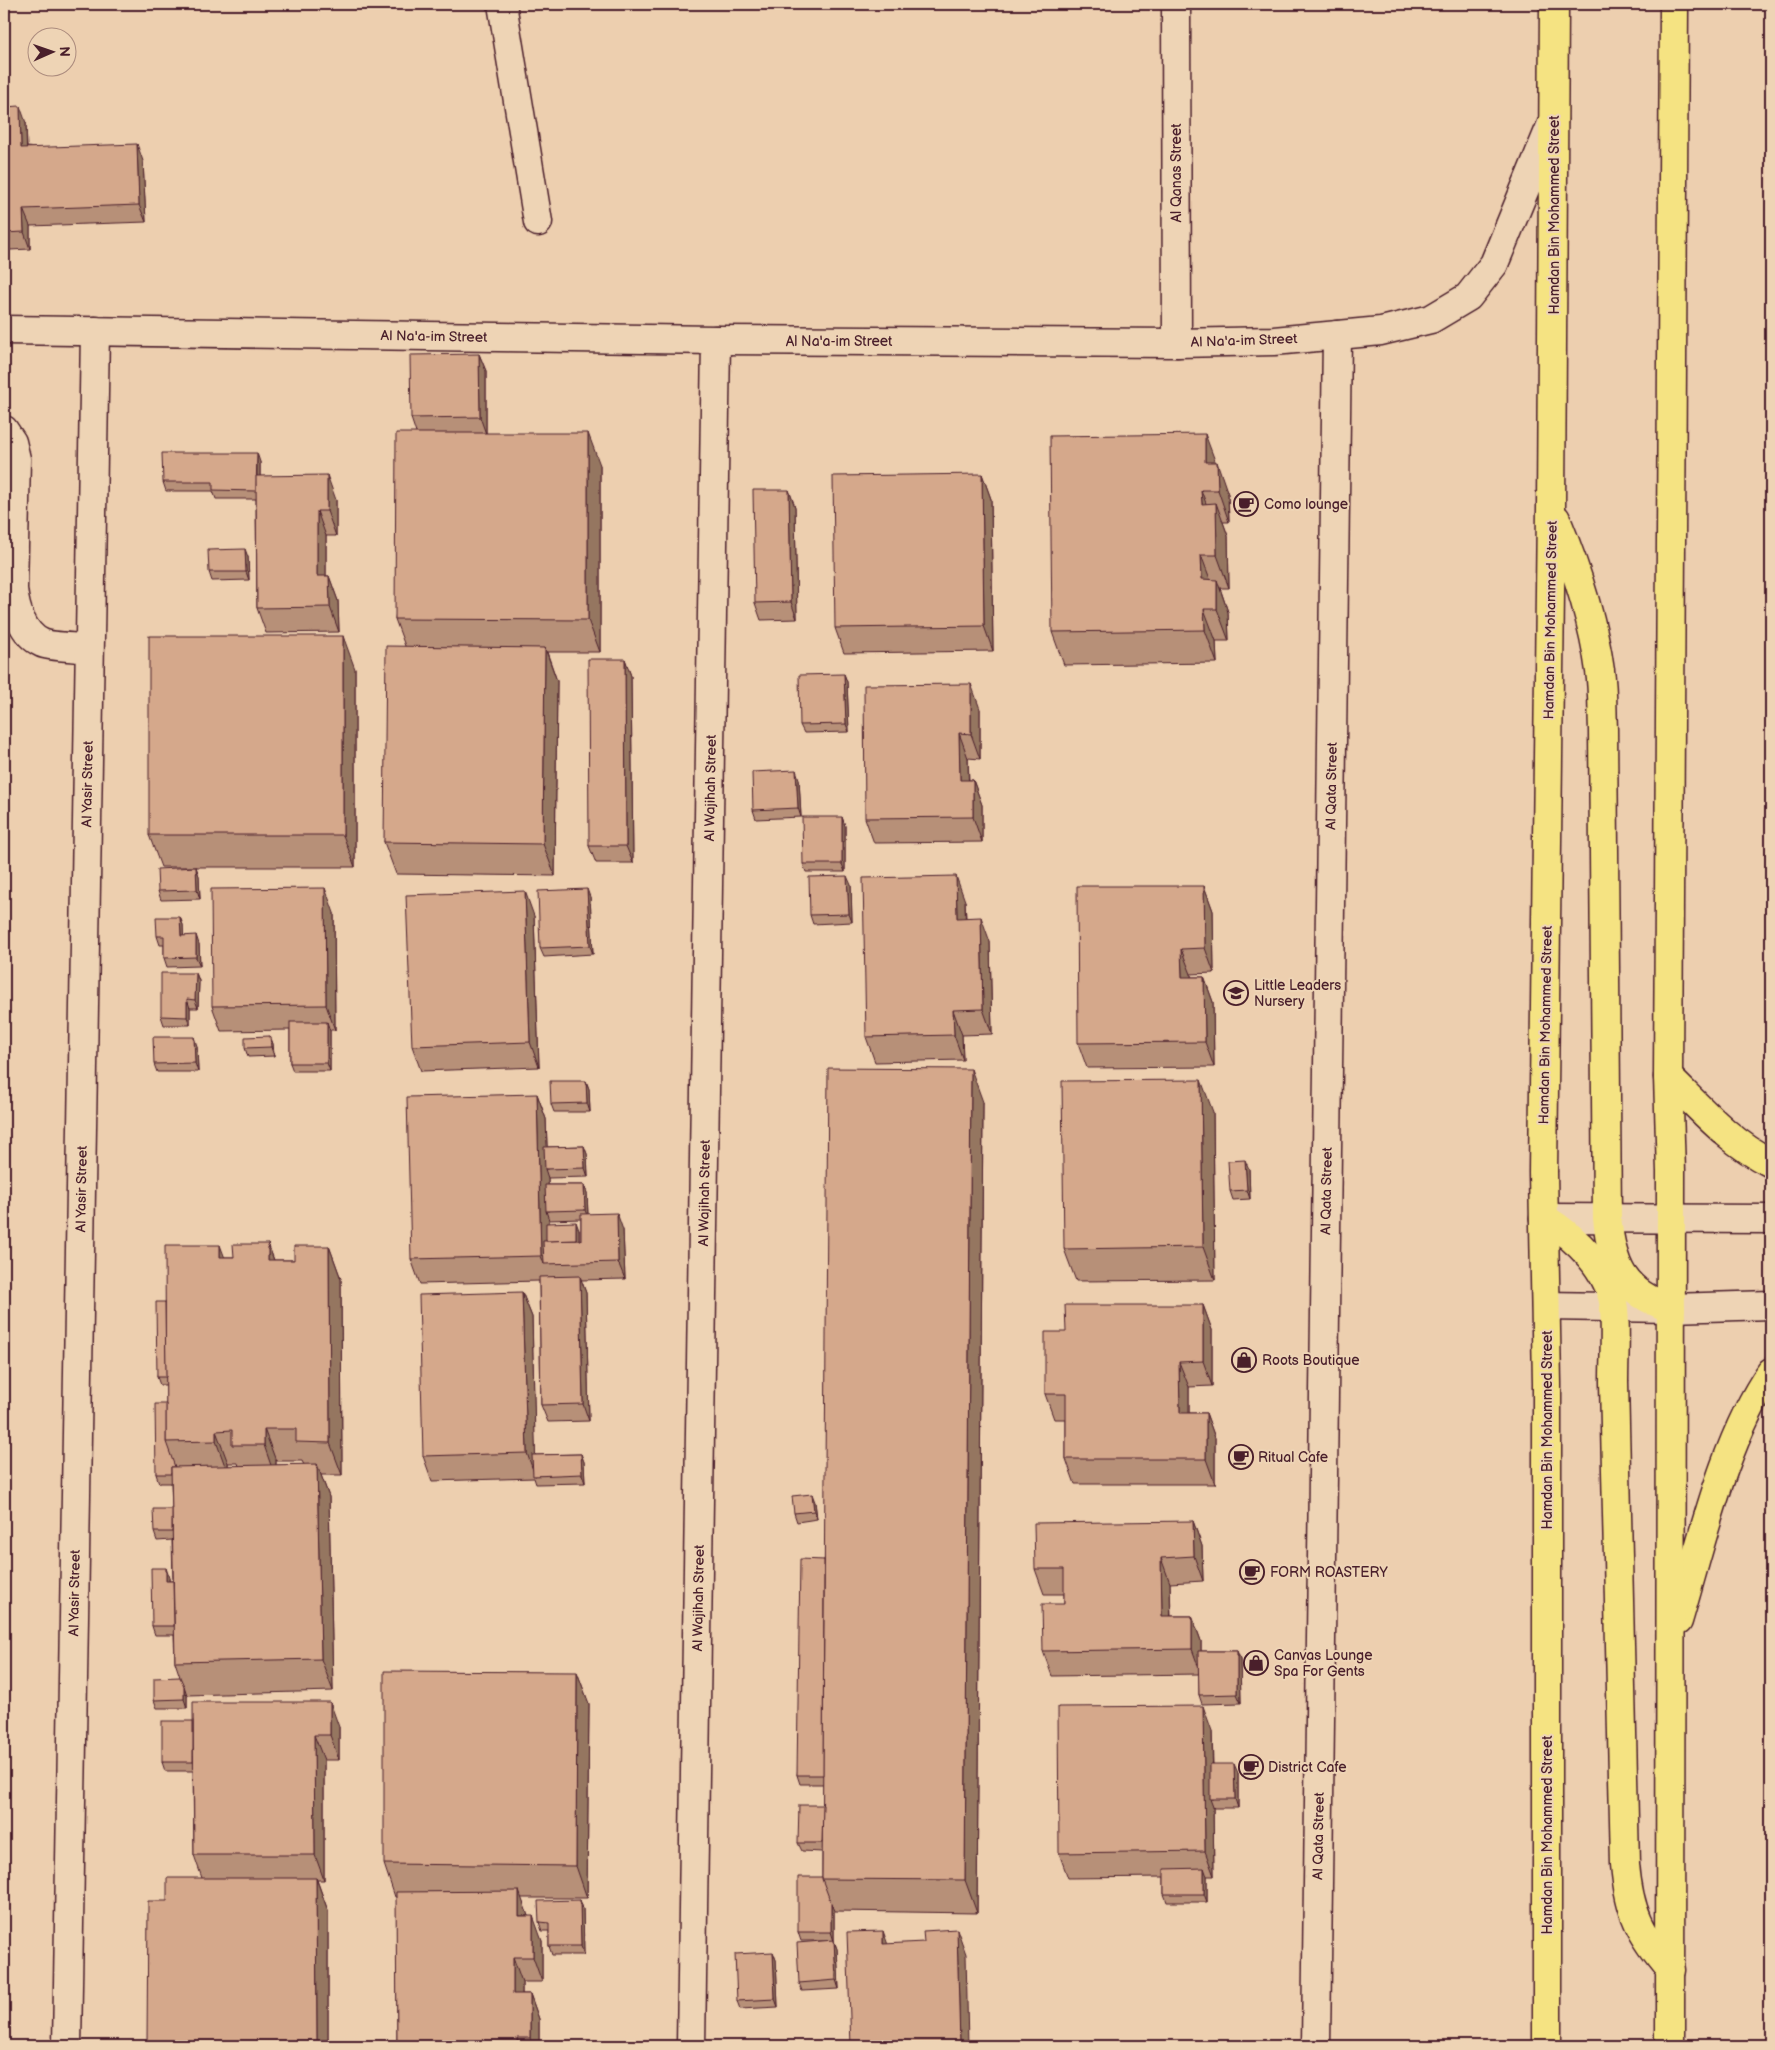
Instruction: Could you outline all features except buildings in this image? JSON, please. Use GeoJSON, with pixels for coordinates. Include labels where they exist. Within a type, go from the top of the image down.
{"type":"FeatureCollection","features":[{"type":"Feature","properties":{"kind":"main road","name":"Hamdan Bin Mohammed Street"},"geometry":{"type":"LineString","coordinates":[[1547,2046],[1546,1306],[1543,1172],[1552,509],[1554,4]]}},
{"type":"Feature","properties":{"kind":"main road"},"geometry":{"type":"LineString","coordinates":[[1670,2046],[1671,1172],[1668,1077],[1674,4]]}},
{"type":"Feature","properties":{"kind":"main road"},"geometry":{"type":"LineString","coordinates":[[1552,509],[1574,562],[1587,607],[1600,672],[1603,738],[1607,1218],[1610,1245],[1618,1270],[1635,1290],[1658,1304],[1671,1308]]}},
{"type":"Feature","properties":{"kind":"main road"},"geometry":{"type":"LineString","coordinates":[[1668,1077],[1727,1134],[1743,1147],[1771,1163]]}},
{"type":"Feature","properties":{"kind":"main road"},"geometry":{"type":"LineString","coordinates":[[1544,1218],[1564,1230],[1581,1245],[1596,1263],[1614,1307],[1614,1382],[1627,1884],[1628,1894],[1637,1922],[1652,1948],[1671,1970]]}},
{"type":"Feature","properties":{"kind":"main road"},"geometry":{"type":"LineString","coordinates":[[1670,1648],[1714,1501],[1736,1438],[1757,1393],[1771,1372]]}},
{"type":"Feature","properties":{"kind":"street"},"geometry":{"type":"LineString","coordinates":[[502,4],[538,222]]}},
{"type":"Feature","properties":{"kind":"street","name":"Al Qanas Street"},"geometry":{"type":"LineString","coordinates":[[1176,4],[1177,342]]}},
{"type":"Feature","properties":{"kind":"street","name":"Al Na'a-im Street"},"geometry":{"type":"LineString","coordinates":[[4,330],[716,340],[1177,342],[1274,341],[1381,331],[1431,319],[1468,297],[1494,264],[1554,120]]}},
{"type":"Feature","properties":{"kind":"street","name":"Al Yasir Street"},"geometry":{"type":"LineString","coordinates":[[66,2046],[95,331]]}},
{"type":"Feature","properties":{"kind":"street","name":"Al Qata Street"},"geometry":{"type":"LineString","coordinates":[[1316,2046],[1337,335]]}},
{"type":"Feature","properties":{"kind":"street","name":"Al Wajihah Street"},"geometry":{"type":"LineString","coordinates":[[691,2046],[716,340]]}},
{"type":"Feature","properties":{"kind":"street"},"geometry":{"type":"LineString","coordinates":[[4,430],[12,442],[16,460],[13,589],[15,604],[20,618],[29,632],[42,643],[89,649]]}},
{"type":"Feature","properties":{"kind":"street"},"geometry":{"type":"LineString","coordinates":[[1544,1218],[1771,1219]]}},
{"type":"Feature","properties":{"kind":"street"},"geometry":{"type":"LineString","coordinates":[[1546,1306],[1671,1308],[1771,1305]]}},
{"type":"Feature","properties":{"kind":"place","name":"Como lounge"},"geometry":{"type":"Point","coordinates":[1246,504]}},
{"type":"Feature","properties":{"kind":"place","name":"Little Leaders Nursery"},"geometry":{"type":"Point","coordinates":[1236,993]}},
{"type":"Feature","properties":{"kind":"place","name":"Roots Boutique"},"geometry":{"type":"Point","coordinates":[1244,1360]}},
{"type":"Feature","properties":{"kind":"place","name":"Ritual Cafe"},"geometry":{"type":"Point","coordinates":[1241,1457]}},
{"type":"Feature","properties":{"kind":"place","name":"FORM ROASTERY"},"geometry":{"type":"Point","coordinates":[1252,1572]}},
{"type":"Feature","properties":{"kind":"place","name":"Canvas Lounge Spa For Gents"},"geometry":{"type":"Point","coordinates":[1256,1663]}},
{"type":"Feature","properties":{"kind":"place","name":"District Cafe"},"geometry":{"type":"Point","coordinates":[1251,1767]}}]}
